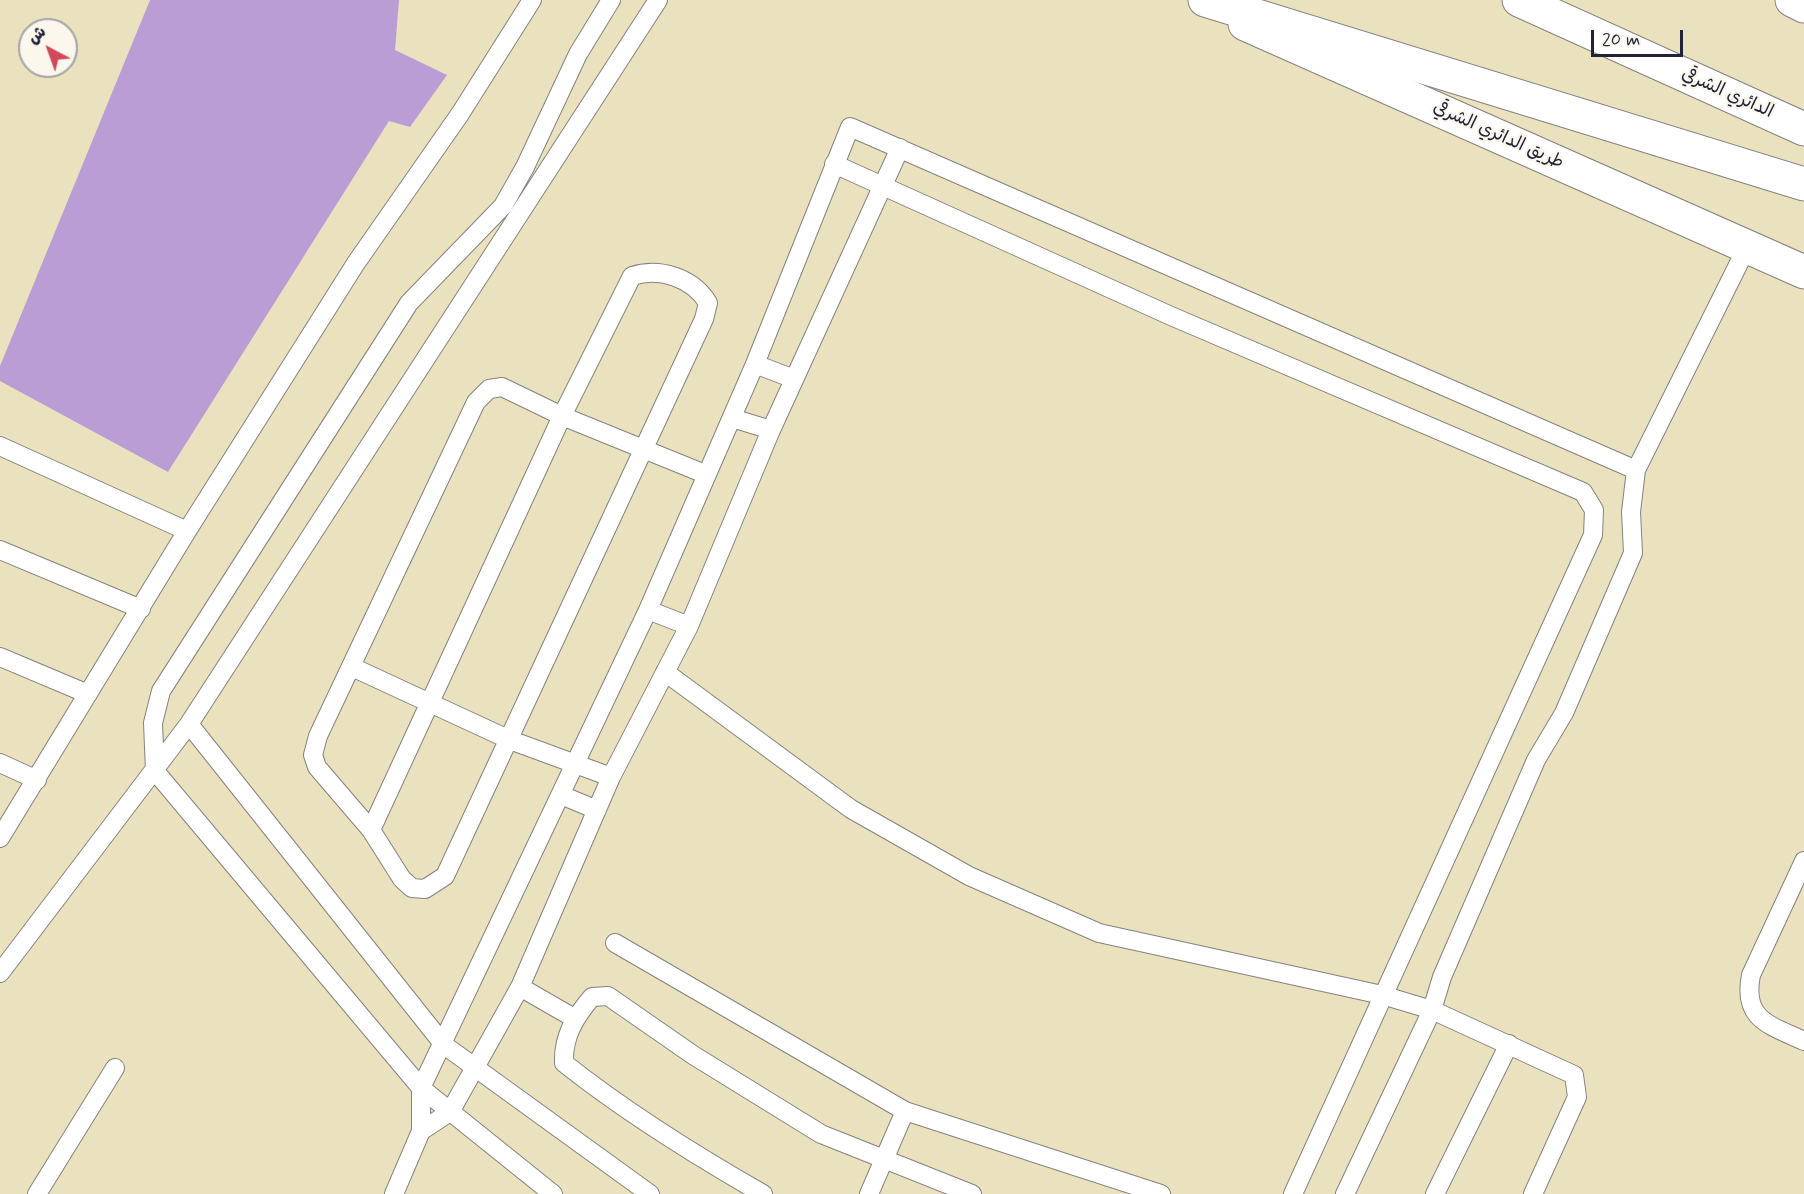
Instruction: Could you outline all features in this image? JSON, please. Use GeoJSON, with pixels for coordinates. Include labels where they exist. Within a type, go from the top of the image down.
{"type":"FeatureCollection","features":[{"type":"Feature","properties":{"kind":"main road","name":"طريق الدائري الشرقي"},"geometry":{"type":"LineString","coordinates":[[1191,0],[1804,272]]}},
{"type":"Feature","properties":{"kind":"main road"},"geometry":{"type":"LineString","coordinates":[[1205,0],[1804,184]]}},
{"type":"Feature","properties":{"kind":"main road","name":"الدائري الشرقي"},"geometry":{"type":"LineString","coordinates":[[1519,0],[1804,129]]}},
{"type":"Feature","properties":{"kind":"main road"},"geometry":{"type":"LineString","coordinates":[[1792,0],[1804,6]]}},
{"type":"Feature","properties":{"kind":"lane"},"geometry":{"type":"LineString","coordinates":[[1,836],[187,531],[356,263],[460,114],[532,0]]}},
{"type":"Feature","properties":{"kind":"lane"},"geometry":{"type":"LineString","coordinates":[[553,1194],[421,1088],[155,771],[153,723],[161,691],[409,303],[503,206],[525,167],[578,54],[611,0]]}},
{"type":"Feature","properties":{"kind":"lane"},"geometry":{"type":"LineString","coordinates":[[0,973],[189,724],[658,0]]}},
{"type":"Feature","properties":{"kind":"lane"},"geometry":{"type":"LineString","coordinates":[[394,1194],[421,1131],[421,1088],[444,1044],[561,795],[573,764],[648,610],[705,474],[755,364],[850,127],[1636,470]]}},
{"type":"Feature","properties":{"kind":"lane"},"geometry":{"type":"LineString","coordinates":[[421,1131],[450,1112],[520,987],[611,777],[689,626],[771,430],[900,148]]}},
{"type":"Feature","properties":{"kind":"lane"},"geometry":{"type":"LineString","coordinates":[[834,164],[1172,316],[1583,492],[1594,510],[1593,535],[1293,1194]]}},
{"type":"Feature","properties":{"kind":"lane"},"geometry":{"type":"LineString","coordinates":[[1345,1194],[1431,1010],[1442,977],[1536,760],[1564,713],[1633,553],[1630,512],[1636,470],[1747,247]]}},
{"type":"Feature","properties":{"kind":"lane"},"geometry":{"type":"LineString","coordinates":[[372,830],[562,416],[632,276],[656,272],[688,282],[701,291],[708,303],[704,319],[645,448],[445,876],[425,889],[412,888],[402,879],[372,830],[317,766],[313,755],[318,736],[476,402],[489,389],[502,387],[562,416],[645,448],[705,474]]}},
{"type":"Feature","properties":{"kind":"lane"},"geometry":{"type":"LineString","coordinates":[[755,364],[794,380]]}},
{"type":"Feature","properties":{"kind":"lane"},"geometry":{"type":"LineString","coordinates":[[732,418],[771,430]]}},
{"type":"Feature","properties":{"kind":"lane"},"geometry":{"type":"LineString","coordinates":[[0,446],[187,531]]}},
{"type":"Feature","properties":{"kind":"lane"},"geometry":{"type":"LineString","coordinates":[[0,550],[141,609]]}},
{"type":"Feature","properties":{"kind":"lane"},"geometry":{"type":"LineString","coordinates":[[648,610],[689,626]]}},
{"type":"Feature","properties":{"kind":"lane"},"geometry":{"type":"LineString","coordinates":[[0,657],[88,694]]}},
{"type":"Feature","properties":{"kind":"lane"},"geometry":{"type":"LineString","coordinates":[[352,667],[510,740],[611,777]]}},
{"type":"Feature","properties":{"kind":"lane"},"geometry":{"type":"LineString","coordinates":[[665,672],[851,809],[969,876],[1099,933],[1382,995],[1431,1010],[1574,1075],[1577,1097],[1533,1194]]}},
{"type":"Feature","properties":{"kind":"lane"},"geometry":{"type":"LineString","coordinates":[[189,724],[444,1044],[651,1194]]}},
{"type":"Feature","properties":{"kind":"lane"},"geometry":{"type":"LineString","coordinates":[[0,763],[37,780]]}},
{"type":"Feature","properties":{"kind":"lane"},"geometry":{"type":"LineString","coordinates":[[561,795],[597,810]]}},
{"type":"Feature","properties":{"kind":"lane"},"geometry":{"type":"LineString","coordinates":[[1804,861],[1751,975],[1748,991],[1750,1005],[1760,1020],[1804,1041]]}},
{"type":"Feature","properties":{"kind":"lane"},"geometry":{"type":"LineString","coordinates":[[615,943],[905,1111],[1161,1194]]}},
{"type":"Feature","properties":{"kind":"lane"},"geometry":{"type":"LineString","coordinates":[[520,987],[574,1018]]}},
{"type":"Feature","properties":{"kind":"lane"},"geometry":{"type":"LineString","coordinates":[[763,1194],[684,1149],[618,1106],[564,1063],[564,1048],[574,1018],[592,997],[608,996],[693,1055],[821,1134],[885,1162],[972,1194]]}},
{"type":"Feature","properties":{"kind":"lane"},"geometry":{"type":"LineString","coordinates":[[1435,1194],[1509,1044]]}},
{"type":"Feature","properties":{"kind":"lane"},"geometry":{"type":"LineString","coordinates":[[37,1194],[115,1068]]}},
{"type":"Feature","properties":{"kind":"lane"},"geometry":{"type":"LineString","coordinates":[[869,1194],[885,1162],[905,1111]]}},
{"type":"Feature","properties":{"kind":"building"},"geometry":{"type":"Polygon","coordinates":[[[150,0],[399,0],[395,50],[447,75],[410,127],[389,121],[168,472],[0,381],[0,366],[150,0]]]}}]}
